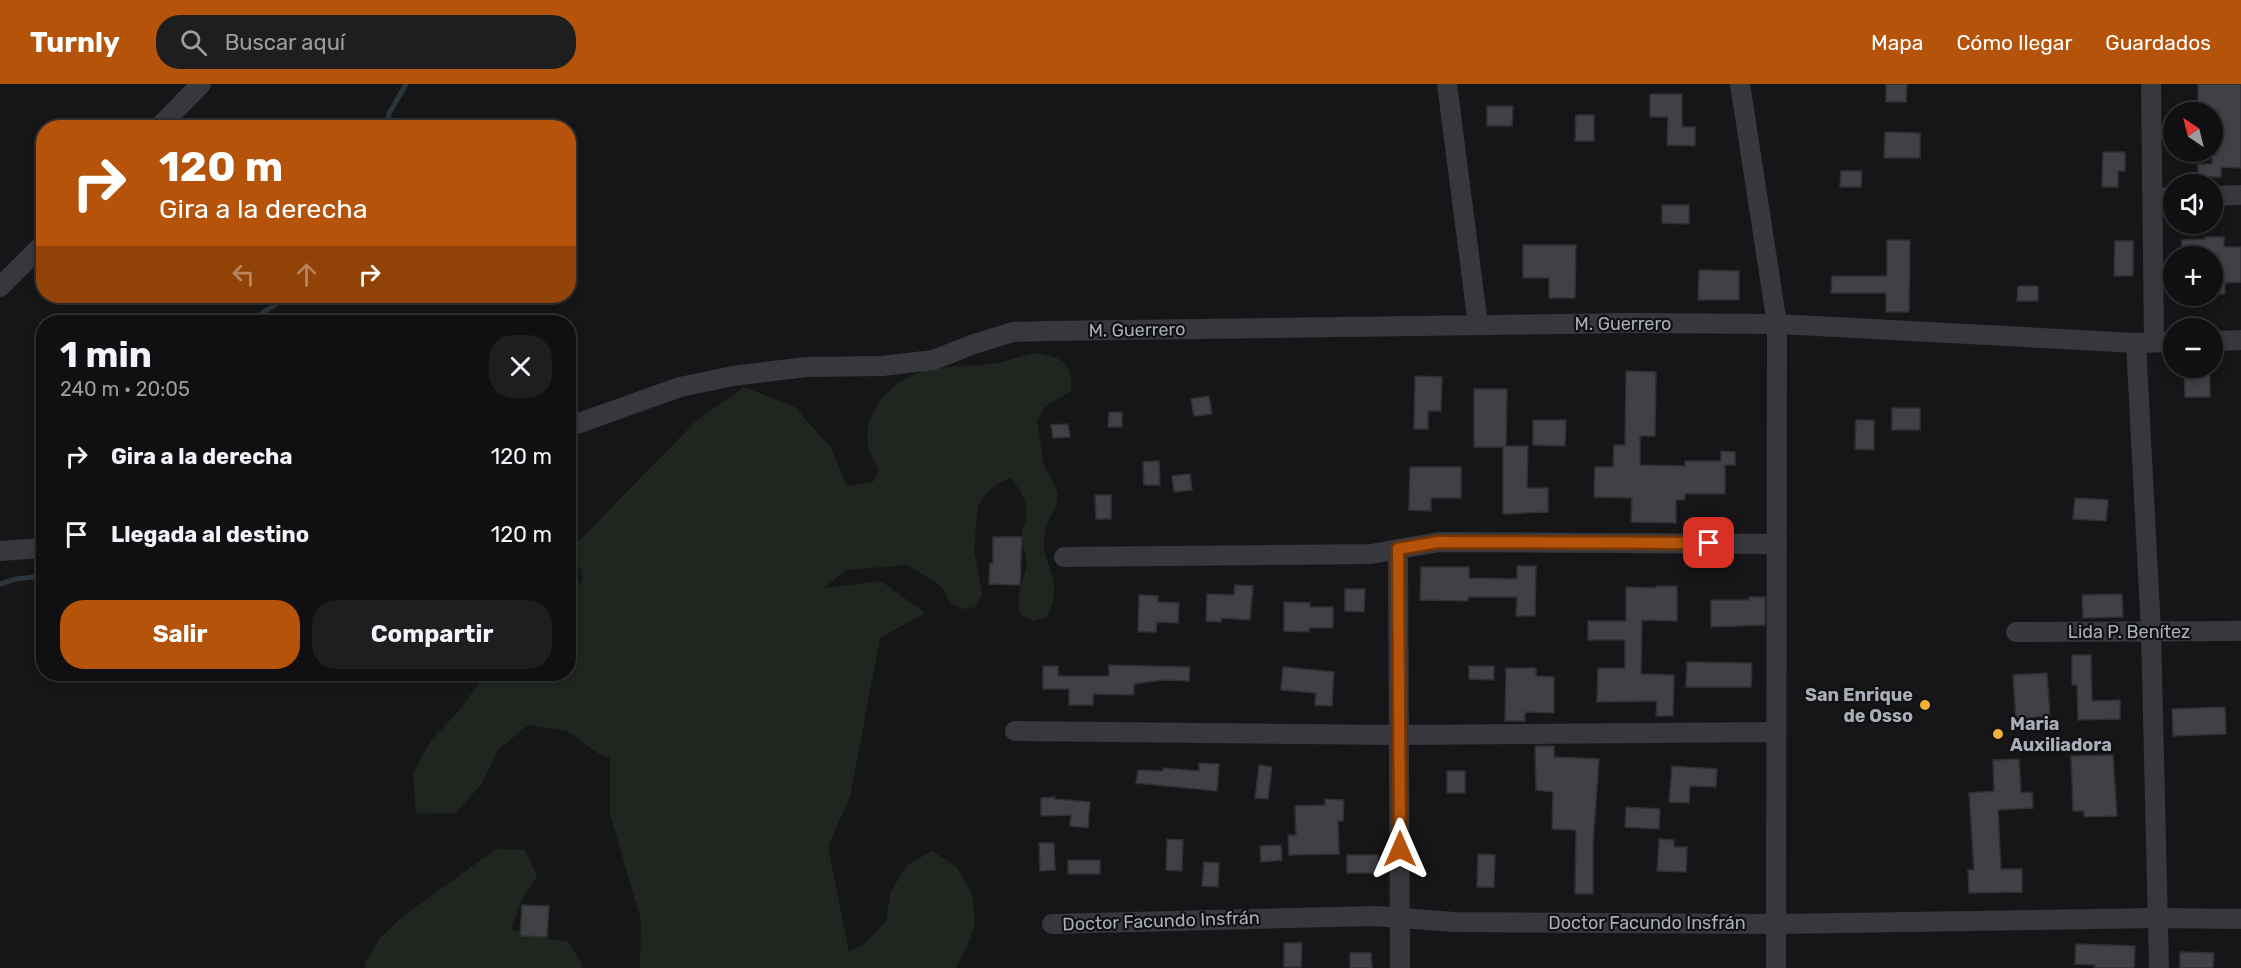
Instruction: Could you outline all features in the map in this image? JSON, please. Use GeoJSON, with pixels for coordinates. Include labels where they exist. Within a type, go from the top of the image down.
{"type":"FeatureCollection","features":[{"type":"Feature","properties":{"kind":"street"},"geometry":{"type":"LineString","coordinates":[[166,120],[201,84]]}},
{"type":"Feature","properties":{"kind":"street"},"geometry":{"type":"LineString","coordinates":[[1447,84],[1478,325]]}},
{"type":"Feature","properties":{"kind":"street"},"geometry":{"type":"LineString","coordinates":[[1740,84],[1777,324],[1776,968]]}},
{"type":"Feature","properties":{"kind":"street"},"geometry":{"type":"LineString","coordinates":[[2151,84],[2154,198],[2151,631],[2159,968]]}},
{"type":"Feature","properties":{"kind":"street"},"geometry":{"type":"LineString","coordinates":[[2223,196],[2241,195]]}},
{"type":"Feature","properties":{"kind":"street"},"geometry":{"type":"LineString","coordinates":[[2154,198],[2163,198]]}},
{"type":"Feature","properties":{"kind":"street"},"geometry":{"type":"LineString","coordinates":[[0,287],[36,251]]}},
{"type":"Feature","properties":{"kind":"street","name":"M. Guerrero"},"geometry":{"type":"LineString","coordinates":[[576,424],[680,387],[733,376],[807,367],[882,366],[933,360],[974,344],[1013,333],[1629,323],[1777,324],[2154,342]]}},
{"type":"Feature","properties":{"kind":"street"},"geometry":{"type":"LineString","coordinates":[[2223,341],[2241,340]]}},
{"type":"Feature","properties":{"kind":"street"},"geometry":{"type":"LineString","coordinates":[[1064,557],[1371,554],[1438,542],[1777,544]]}},
{"type":"Feature","properties":{"kind":"street"},"geometry":{"type":"LineString","coordinates":[[0,551],[36,549]]}},
{"type":"Feature","properties":{"kind":"street"},"geometry":{"type":"LineString","coordinates":[[1398,549],[1400,968]]}},
{"type":"Feature","properties":{"kind":"street","name":"Lida P. Benítez"},"geometry":{"type":"LineString","coordinates":[[2016,632],[2241,631]]}},
{"type":"Feature","properties":{"kind":"street"},"geometry":{"type":"LineString","coordinates":[[1015,731],[1399,735],[1776,732]]}},
{"type":"Feature","properties":{"kind":"street","name":"Doctor Facundo Insfrán"},"geometry":{"type":"LineString","coordinates":[[1053,924],[1375,916],[1454,922],[1776,924],[2158,918],[2241,919]]}},
{"type":"Feature","properties":{"kind":"shaded area"},"geometry":{"type":"Polygon","coordinates":[[[1037,353],[1060,360],[1068,368],[1071,382],[1071,391],[1045,407],[1037,421],[1043,462],[1056,488],[1057,498],[1045,531],[1045,553],[1054,591],[1047,617],[1033,621],[1020,614],[1019,595],[1027,564],[1022,539],[1026,506],[1023,496],[1011,478],[997,484],[986,493],[978,506],[974,550],[982,593],[976,607],[962,609],[950,603],[943,589],[907,565],[846,570],[824,588],[881,581],[925,613],[880,638],[850,797],[828,846],[849,952],[867,942],[886,921],[891,891],[907,865],[932,851],[957,867],[972,894],[975,923],[966,950],[955,968],[640,968],[641,920],[610,814],[610,758],[599,754],[567,731],[528,725],[498,750],[481,785],[455,813],[416,814],[413,774],[431,740],[458,712],[481,681],[576,681],[576,588],[583,580],[576,554],[576,544],[696,421],[744,387],[795,407],[831,448],[847,486],[873,482],[879,469],[871,454],[868,426],[873,412],[891,389],[904,380],[927,370],[992,364],[1037,353]]]}},
{"type":"Feature","properties":{"kind":"shaded area"},"geometry":{"type":"Polygon","coordinates":[[[496,849],[525,850],[537,876],[521,901],[511,929],[538,937],[567,941],[583,965],[581,968],[365,968],[365,963],[380,938],[402,917],[496,849]]]}},
{"type":"Feature","properties":{"kind":"building"},"geometry":{"type":"Polygon","coordinates":[[[1886,84],[1907,84],[1906,102],[1886,102],[1886,84]]]}},
{"type":"Feature","properties":{"kind":"building"},"geometry":{"type":"Polygon","coordinates":[[[2198,84],[2241,84],[2241,168],[2221,167],[2221,174],[2198,174],[2198,164],[2223,162],[2223,102],[2198,102],[2198,84]]]}},
{"type":"Feature","properties":{"kind":"building"},"geometry":{"type":"Polygon","coordinates":[[[1650,94],[1682,94],[1682,127],[1695,127],[1695,146],[1667,145],[1668,117],[1650,117],[1650,94]]]}},
{"type":"Feature","properties":{"kind":"building"},"geometry":{"type":"Polygon","coordinates":[[[1487,106],[1513,106],[1512,126],[1487,126],[1487,106]]]}},
{"type":"Feature","properties":{"kind":"building"},"geometry":{"type":"Polygon","coordinates":[[[1576,115],[1594,115],[1594,141],[1575,141],[1576,115]]]}},
{"type":"Feature","properties":{"kind":"building"},"geometry":{"type":"Polygon","coordinates":[[[1885,132],[1920,133],[1920,158],[1884,158],[1885,132]]]}},
{"type":"Feature","properties":{"kind":"building"},"geometry":{"type":"Polygon","coordinates":[[[2103,152],[2125,152],[2125,171],[2118,171],[2118,187],[2102,187],[2103,152]]]}},
{"type":"Feature","properties":{"kind":"building"},"geometry":{"type":"Polygon","coordinates":[[[1841,171],[1862,171],[1861,187],[1840,187],[1841,171]]]}},
{"type":"Feature","properties":{"kind":"building"},"geometry":{"type":"Polygon","coordinates":[[[1662,205],[1689,205],[1689,224],[1662,223],[1662,205]]]}},
{"type":"Feature","properties":{"kind":"building"},"geometry":{"type":"Polygon","coordinates":[[[2205,237],[2224,237],[2224,247],[2241,247],[2241,282],[2225,283],[2225,294],[2223,294],[2223,246],[2182,246],[2182,240],[2205,239],[2205,237]]]}},
{"type":"Feature","properties":{"kind":"building"},"geometry":{"type":"Polygon","coordinates":[[[1887,240],[1910,240],[1909,312],[1886,312],[1886,293],[1831,293],[1832,276],[1887,276],[1887,240]]]}},
{"type":"Feature","properties":{"kind":"building"},"geometry":{"type":"Polygon","coordinates":[[[2115,241],[2133,241],[2133,276],[2114,276],[2115,241]]]}},
{"type":"Feature","properties":{"kind":"building"},"geometry":{"type":"Polygon","coordinates":[[[1523,245],[1576,245],[1575,298],[1549,298],[1549,278],[1523,278],[1523,245]]]}},
{"type":"Feature","properties":{"kind":"building"},"geometry":{"type":"Polygon","coordinates":[[[1699,270],[1739,271],[1739,300],[1698,300],[1699,270]]]}},
{"type":"Feature","properties":{"kind":"building"},"geometry":{"type":"Polygon","coordinates":[[[2018,286],[2038,286],[2038,301],[2017,301],[2018,286]]]}},
{"type":"Feature","properties":{"kind":"building"},"geometry":{"type":"Polygon","coordinates":[[[1626,371],[1656,372],[1655,436],[1640,436],[1640,465],[1685,466],[1685,461],[1721,461],[1721,451],[1735,452],[1735,465],[1725,465],[1725,494],[1685,494],[1685,500],[1676,500],[1676,523],[1631,522],[1632,498],[1594,497],[1595,467],[1613,467],[1614,445],[1625,445],[1626,371]]]}},
{"type":"Feature","properties":{"kind":"building"},"geometry":{"type":"Polygon","coordinates":[[[1415,376],[1442,377],[1441,411],[1428,411],[1428,429],[1414,429],[1415,376]]]}},
{"type":"Feature","properties":{"kind":"building"},"geometry":{"type":"Polygon","coordinates":[[[2184,378],[2210,378],[2210,397],[2185,397],[2184,378]]]}},
{"type":"Feature","properties":{"kind":"building"},"geometry":{"type":"Polygon","coordinates":[[[1474,389],[1507,389],[1506,446],[1528,446],[1527,488],[1548,488],[1548,512],[1503,514],[1503,447],[1474,447],[1474,389]]]}},
{"type":"Feature","properties":{"kind":"building"},"geometry":{"type":"Polygon","coordinates":[[[1209,396],[1212,414],[1194,416],[1191,399],[1209,396]]]}},
{"type":"Feature","properties":{"kind":"building"},"geometry":{"type":"Polygon","coordinates":[[[1892,408],[1920,408],[1920,430],[1892,430],[1892,408]]]}},
{"type":"Feature","properties":{"kind":"building"},"geometry":{"type":"Polygon","coordinates":[[[1109,412],[1122,412],[1122,427],[1108,427],[1109,412]]]}},
{"type":"Feature","properties":{"kind":"building"},"geometry":{"type":"Polygon","coordinates":[[[1533,420],[1566,420],[1565,446],[1533,445],[1533,420]]]}},
{"type":"Feature","properties":{"kind":"building"},"geometry":{"type":"Polygon","coordinates":[[[1856,420],[1874,420],[1874,450],[1855,449],[1856,420]]]}},
{"type":"Feature","properties":{"kind":"building"},"geometry":{"type":"Polygon","coordinates":[[[1068,424],[1070,437],[1053,438],[1051,425],[1068,424]]]}},
{"type":"Feature","properties":{"kind":"building"},"geometry":{"type":"Polygon","coordinates":[[[1159,461],[1160,485],[1144,485],[1143,462],[1159,461]]]}},
{"type":"Feature","properties":{"kind":"building"},"geometry":{"type":"Polygon","coordinates":[[[1410,467],[1461,467],[1461,498],[1431,498],[1431,511],[1409,510],[1410,467]]]}},
{"type":"Feature","properties":{"kind":"building"},"geometry":{"type":"Polygon","coordinates":[[[1190,474],[1192,490],[1174,492],[1172,476],[1190,474]]]}},
{"type":"Feature","properties":{"kind":"building"},"geometry":{"type":"Polygon","coordinates":[[[1095,495],[1111,495],[1111,519],[1096,519],[1095,495]]]}},
{"type":"Feature","properties":{"kind":"building"},"geometry":{"type":"Polygon","coordinates":[[[2075,498],[2108,500],[2106,521],[2073,519],[2075,498]]]}},
{"type":"Feature","properties":{"kind":"building"},"geometry":{"type":"Polygon","coordinates":[[[993,537],[1022,537],[1020,585],[989,584],[990,563],[993,563],[993,537]]]}},
{"type":"Feature","properties":{"kind":"building"},"geometry":{"type":"Polygon","coordinates":[[[1517,566],[1536,566],[1535,616],[1516,616],[1517,597],[1468,597],[1468,601],[1420,600],[1421,567],[1469,567],[1469,578],[1517,579],[1517,566]]]}},
{"type":"Feature","properties":{"kind":"building"},"geometry":{"type":"Polygon","coordinates":[[[1235,585],[1253,586],[1250,620],[1221,618],[1221,622],[1206,621],[1207,594],[1234,595],[1235,585]]]}},
{"type":"Feature","properties":{"kind":"building"},"geometry":{"type":"Polygon","coordinates":[[[1656,586],[1677,586],[1677,621],[1642,620],[1641,674],[1674,675],[1673,716],[1656,716],[1657,701],[1597,702],[1598,668],[1625,668],[1625,640],[1588,640],[1588,621],[1626,621],[1626,587],[1656,588],[1656,586]]]}},
{"type":"Feature","properties":{"kind":"building"},"geometry":{"type":"Polygon","coordinates":[[[1345,589],[1365,589],[1364,612],[1345,611],[1345,589]]]}},
{"type":"Feature","properties":{"kind":"building"},"geometry":{"type":"Polygon","coordinates":[[[2122,594],[2123,617],[2083,618],[2082,595],[2122,594]]]}},
{"type":"Feature","properties":{"kind":"building"},"geometry":{"type":"Polygon","coordinates":[[[1139,595],[1158,596],[1158,602],[1179,603],[1178,623],[1157,622],[1156,632],[1138,632],[1139,595]]]}},
{"type":"Feature","properties":{"kind":"building"},"geometry":{"type":"Polygon","coordinates":[[[1749,597],[1765,597],[1765,625],[1711,627],[1711,600],[1749,600],[1749,597]]]}},
{"type":"Feature","properties":{"kind":"building"},"geometry":{"type":"Polygon","coordinates":[[[1284,602],[1310,603],[1310,607],[1333,607],[1333,628],[1309,628],[1309,632],[1284,631],[1284,602]]]}},
{"type":"Feature","properties":{"kind":"building"},"geometry":{"type":"Polygon","coordinates":[[[2072,655],[2091,655],[2092,701],[2120,700],[2120,719],[2078,720],[2077,685],[2072,685],[2072,655]]]}},
{"type":"Feature","properties":{"kind":"building"},"geometry":{"type":"Polygon","coordinates":[[[1687,662],[1752,663],[1751,687],[1686,687],[1687,662]]]}},
{"type":"Feature","properties":{"kind":"building"},"geometry":{"type":"Polygon","coordinates":[[[1109,665],[1190,667],[1189,681],[1163,680],[1134,684],[1134,695],[1093,694],[1093,705],[1069,705],[1069,689],[1043,689],[1043,666],[1058,666],[1058,676],[1109,676],[1109,665]]]}},
{"type":"Feature","properties":{"kind":"building"},"geometry":{"type":"Polygon","coordinates":[[[1469,666],[1494,666],[1494,680],[1469,679],[1469,666]]]}},
{"type":"Feature","properties":{"kind":"building"},"geometry":{"type":"Polygon","coordinates":[[[1283,667],[1334,672],[1332,706],[1315,705],[1316,693],[1281,690],[1283,667]]]}},
{"type":"Feature","properties":{"kind":"building"},"geometry":{"type":"Polygon","coordinates":[[[1506,668],[1536,668],[1536,676],[1554,677],[1554,713],[1525,712],[1525,721],[1505,721],[1506,668]]]}},
{"type":"Feature","properties":{"kind":"building"},"geometry":{"type":"Polygon","coordinates":[[[2047,673],[2050,716],[2016,719],[2013,675],[2047,673]]]}},
{"type":"Feature","properties":{"kind":"building"},"geometry":{"type":"Polygon","coordinates":[[[2225,707],[2226,734],[2173,736],[2172,709],[2225,707]]]}},
{"type":"Feature","properties":{"kind":"building"},"geometry":{"type":"Polygon","coordinates":[[[1535,746],[1554,746],[1554,757],[1599,759],[1593,844],[1593,894],[1575,894],[1576,830],[1552,829],[1553,792],[1536,790],[1535,746]]]}},
{"type":"Feature","properties":{"kind":"building"},"geometry":{"type":"Polygon","coordinates":[[[2113,755],[2117,816],[2084,817],[2084,811],[2073,811],[2071,756],[2113,755]]]}},
{"type":"Feature","properties":{"kind":"building"},"geometry":{"type":"Polygon","coordinates":[[[2019,759],[2021,793],[2032,792],[2033,808],[1998,810],[2001,869],[2022,869],[2022,892],[1969,893],[1968,870],[1974,870],[1969,793],[1994,791],[1993,760],[2019,759]]]}},
{"type":"Feature","properties":{"kind":"building"},"geometry":{"type":"Polygon","coordinates":[[[1199,763],[1219,764],[1217,791],[1136,783],[1138,770],[1163,771],[1163,768],[1199,771],[1199,763]]]}},
{"type":"Feature","properties":{"kind":"building"},"geometry":{"type":"Polygon","coordinates":[[[1259,765],[1272,767],[1268,799],[1255,798],[1259,765]]]}},
{"type":"Feature","properties":{"kind":"building"},"geometry":{"type":"Polygon","coordinates":[[[1672,766],[1717,769],[1716,787],[1690,786],[1689,803],[1669,802],[1672,766]]]}},
{"type":"Feature","properties":{"kind":"building"},"geometry":{"type":"Polygon","coordinates":[[[1447,771],[1465,771],[1465,793],[1447,793],[1447,771]]]}},
{"type":"Feature","properties":{"kind":"building"},"geometry":{"type":"Polygon","coordinates":[[[1055,797],[1055,799],[1090,802],[1088,828],[1070,826],[1071,815],[1041,816],[1041,798],[1055,797]]]}},
{"type":"Feature","properties":{"kind":"building"},"geometry":{"type":"Polygon","coordinates":[[[1325,799],[1344,800],[1343,821],[1338,821],[1339,854],[1289,855],[1288,835],[1296,835],[1295,806],[1325,805],[1325,799]]]}},
{"type":"Feature","properties":{"kind":"building"},"geometry":{"type":"Polygon","coordinates":[[[1626,807],[1660,809],[1659,829],[1625,827],[1626,807]]]}},
{"type":"Feature","properties":{"kind":"building"},"geometry":{"type":"Polygon","coordinates":[[[1167,839],[1183,840],[1182,871],[1166,870],[1167,839]]]}},
{"type":"Feature","properties":{"kind":"building"},"geometry":{"type":"Polygon","coordinates":[[[1659,839],[1674,840],[1674,847],[1687,847],[1686,872],[1657,871],[1659,839]]]}},
{"type":"Feature","properties":{"kind":"building"},"geometry":{"type":"Polygon","coordinates":[[[1039,843],[1054,843],[1055,870],[1040,871],[1039,843]]]}},
{"type":"Feature","properties":{"kind":"building"},"geometry":{"type":"Polygon","coordinates":[[[1281,845],[1282,860],[1261,862],[1260,846],[1281,845]]]}},
{"type":"Feature","properties":{"kind":"building"},"geometry":{"type":"Polygon","coordinates":[[[1478,854],[1495,855],[1494,887],[1477,887],[1478,854]]]}},
{"type":"Feature","properties":{"kind":"building"},"geometry":{"type":"Polygon","coordinates":[[[1347,855],[1378,855],[1378,873],[1347,873],[1347,855]]]}},
{"type":"Feature","properties":{"kind":"building"},"geometry":{"type":"Polygon","coordinates":[[[1068,860],[1100,860],[1100,874],[1068,874],[1068,860]]]}},
{"type":"Feature","properties":{"kind":"building"},"geometry":{"type":"Polygon","coordinates":[[[1204,862],[1219,863],[1218,887],[1202,886],[1204,862]]]}},
{"type":"Feature","properties":{"kind":"building"},"geometry":{"type":"Polygon","coordinates":[[[522,905],[549,906],[547,937],[520,936],[522,905]]]}},
{"type":"Feature","properties":{"kind":"building"},"geometry":{"type":"Polygon","coordinates":[[[1284,943],[1302,943],[1301,967],[1284,967],[1284,943]]]}},
{"type":"Feature","properties":{"kind":"building"},"geometry":{"type":"Polygon","coordinates":[[[2076,944],[2135,946],[2134,968],[2095,968],[2095,965],[2075,964],[2076,944]]]}},
{"type":"Feature","properties":{"kind":"building"},"geometry":{"type":"Polygon","coordinates":[[[2180,952],[2214,953],[2213,968],[2180,968],[2180,952]]]}},
{"type":"Feature","properties":{"kind":"building"},"geometry":{"type":"Polygon","coordinates":[[[1350,953],[1371,953],[1372,968],[1350,968],[1350,953]]]}},
{"type":"Feature","properties":{"kind":"waterway"},"geometry":{"type":"LineString","coordinates":[[387,120],[406,84]]}},
{"type":"Feature","properties":{"kind":"waterway"},"geometry":{"type":"LineString","coordinates":[[259,315],[277,303]]}},
{"type":"Feature","properties":{"kind":"waterway"},"geometry":{"type":"LineString","coordinates":[[0,584],[36,577]]}},
{"type":"Feature","properties":{"kind":"place","name":"San Enrique de Osso"},"geometry":{"type":"Point","coordinates":[1925,705]}},
{"type":"Feature","properties":{"kind":"place","name":"Maria Auxiliadora"},"geometry":{"type":"Point","coordinates":[1998,734]}},
{"type":"Feature","properties":{"kind":"route"},"geometry":{"type":"LineString","coordinates":[[1400,849],[1398,549],[1438,542],[1709,543]]}}]}
